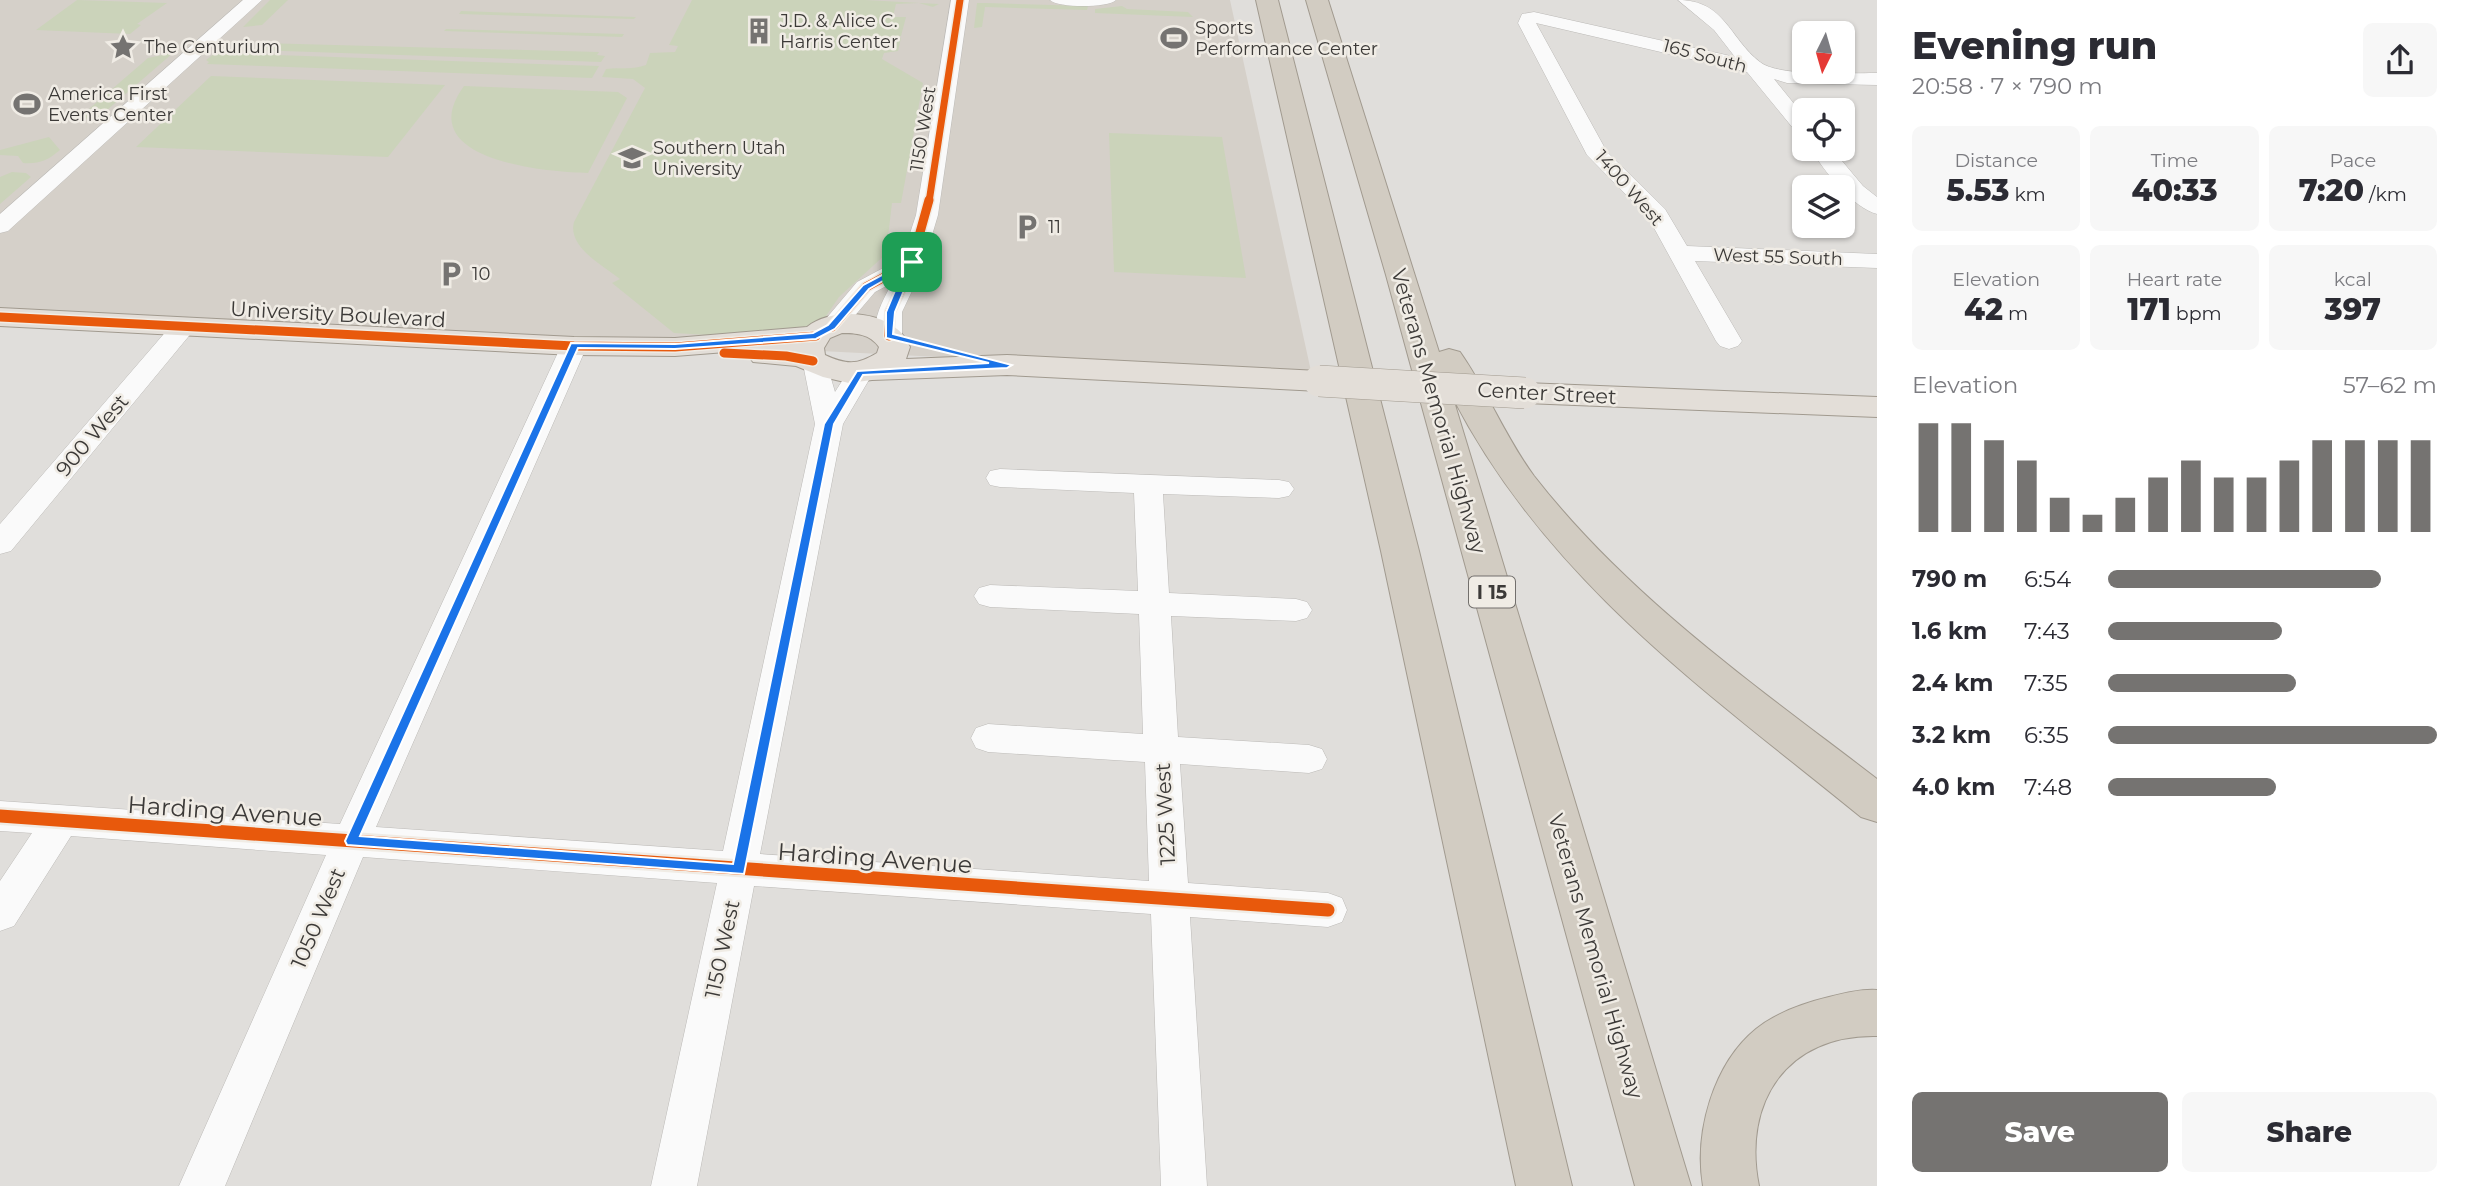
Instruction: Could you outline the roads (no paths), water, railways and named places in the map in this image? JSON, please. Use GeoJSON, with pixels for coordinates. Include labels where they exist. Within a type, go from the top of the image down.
{"type":"FeatureCollection","features":[{"type":"Feature","properties":{"kind":"highway"},"geometry":{"type":"LineString","coordinates":[[1267,0],[1400,551],[1544,1186]]}},
{"type":"Feature","properties":{"kind":"highway","name":"Veterans Memorial Highway"},"geometry":{"type":"LineString","coordinates":[[1317,0],[1401,275],[1663,1186]]}},
{"type":"Feature","properties":{"kind":"highway"},"geometry":{"type":"LineString","coordinates":[[1401,275],[1450,359],[1481,424],[1522,484],[1567,539],[1669,637],[1877,804]]}},
{"type":"Feature","properties":{"kind":"highway"},"geometry":{"type":"LineString","coordinates":[[1731,1186],[1728,1174],[1731,1119],[1740,1087],[1756,1062],[1785,1037],[1819,1022],[1877,1013]]}},
{"type":"Feature","properties":{"kind":"main road","name":"University Boulevard"},"geometry":{"type":"LineString","coordinates":[[0,317],[574,345],[675,346],[713,352],[786,356],[819,347]]}},
{"type":"Feature","properties":{"kind":"main road","name":"Center Street"},"geometry":{"type":"LineString","coordinates":[[1007,365],[890,337],[879,329],[861,324],[819,347],[835,372],[1007,365],[1525,393],[1877,407]]}},
{"type":"Feature","properties":{"kind":"main road"},"geometry":{"type":"LineString","coordinates":[[865,372],[892,356],[894,344],[890,337]]}},
{"type":"Feature","properties":{"kind":"street"},"geometry":{"type":"LineString","coordinates":[[0,226],[253,0]]}},
{"type":"Feature","properties":{"kind":"street","name":"1150 West"},"geometry":{"type":"LineString","coordinates":[[890,337],[890,312],[912,262],[927,215],[960,0]]}},
{"type":"Feature","properties":{"kind":"street"},"geometry":{"type":"LineString","coordinates":[[1059,0],[1099,1]]}},
{"type":"Feature","properties":{"kind":"street"},"geometry":{"type":"LineString","coordinates":[[1687,0],[1720,26],[1792,114]]}},
{"type":"Feature","properties":{"kind":"street","name":"165 South"},"geometry":{"type":"LineString","coordinates":[[1530,8],[1787,77],[1877,79]]}},
{"type":"Feature","properties":{"kind":"street","name":"1400 West"},"geometry":{"type":"LineString","coordinates":[[1530,8],[1527,23],[1598,155],[1657,214],[1729,341]]}},
{"type":"Feature","properties":{"kind":"street"},"geometry":{"type":"LineString","coordinates":[[1831,161],[1855,191],[1877,207]]}},
{"type":"Feature","properties":{"kind":"street","name":"West 55 South"},"geometry":{"type":"LineString","coordinates":[[1678,253],[1877,261]]}},
{"type":"Feature","properties":{"kind":"street"},"geometry":{"type":"LineString","coordinates":[[819,347],[866,287],[912,262]]}},
{"type":"Feature","properties":{"kind":"street","name":"900 West"},"geometry":{"type":"LineString","coordinates":[[0,544],[184,326]]}},
{"type":"Feature","properties":{"kind":"street","name":"1050 West"},"geometry":{"type":"LineString","coordinates":[[202,1186],[351,841],[574,345]]}},
{"type":"Feature","properties":{"kind":"street","name":"1150 West"},"geometry":{"type":"LineString","coordinates":[[674,1186],[829,424],[819,347]]}},
{"type":"Feature","properties":{"kind":"street","name":"1150 West"},"geometry":{"type":"LineString","coordinates":[[829,424],[865,372]]}},
{"type":"Feature","properties":{"kind":"street"},"geometry":{"type":"LineString","coordinates":[[1000,478],[1279,489]]}},
{"type":"Feature","properties":{"kind":"street","name":"1225 West"},"geometry":{"type":"LineString","coordinates":[[1148,484],[1184,1186]]}},
{"type":"Feature","properties":{"kind":"street"},"geometry":{"type":"LineString","coordinates":[[990,596],[1296,610]]}},
{"type":"Feature","properties":{"kind":"street"},"geometry":{"type":"LineString","coordinates":[[988,738],[1309,759]]}},
{"type":"Feature","properties":{"kind":"street","name":"Harding Avenue"},"geometry":{"type":"LineString","coordinates":[[0,816],[1328,910]]}},
{"type":"Feature","properties":{"kind":"street"},"geometry":{"type":"LineString","coordinates":[[0,914],[61,820]]}},
{"type":"Feature","properties":{"kind":"place","name":"J.D. & Alice C. Harris Center"},"geometry":{"type":"Point","coordinates":[759,31]}},
{"type":"Feature","properties":{"kind":"place","name":"Sports Performance Center"},"geometry":{"type":"Point","coordinates":[1174,38]}},
{"type":"Feature","properties":{"kind":"place","name":"The Centurium"},"geometry":{"type":"Point","coordinates":[123,47]}},
{"type":"Feature","properties":{"kind":"place","name":"America First Events Center"},"geometry":{"type":"Point","coordinates":[27,104]}},
{"type":"Feature","properties":{"kind":"place","name":"Southern Utah University"},"geometry":{"type":"Point","coordinates":[632,158]}},
{"type":"Feature","properties":{"kind":"place","name":"11"},"geometry":{"type":"Point","coordinates":[1027,227]}},
{"type":"Feature","properties":{"kind":"place","name":"10"},"geometry":{"type":"Point","coordinates":[451,274]}}]}
